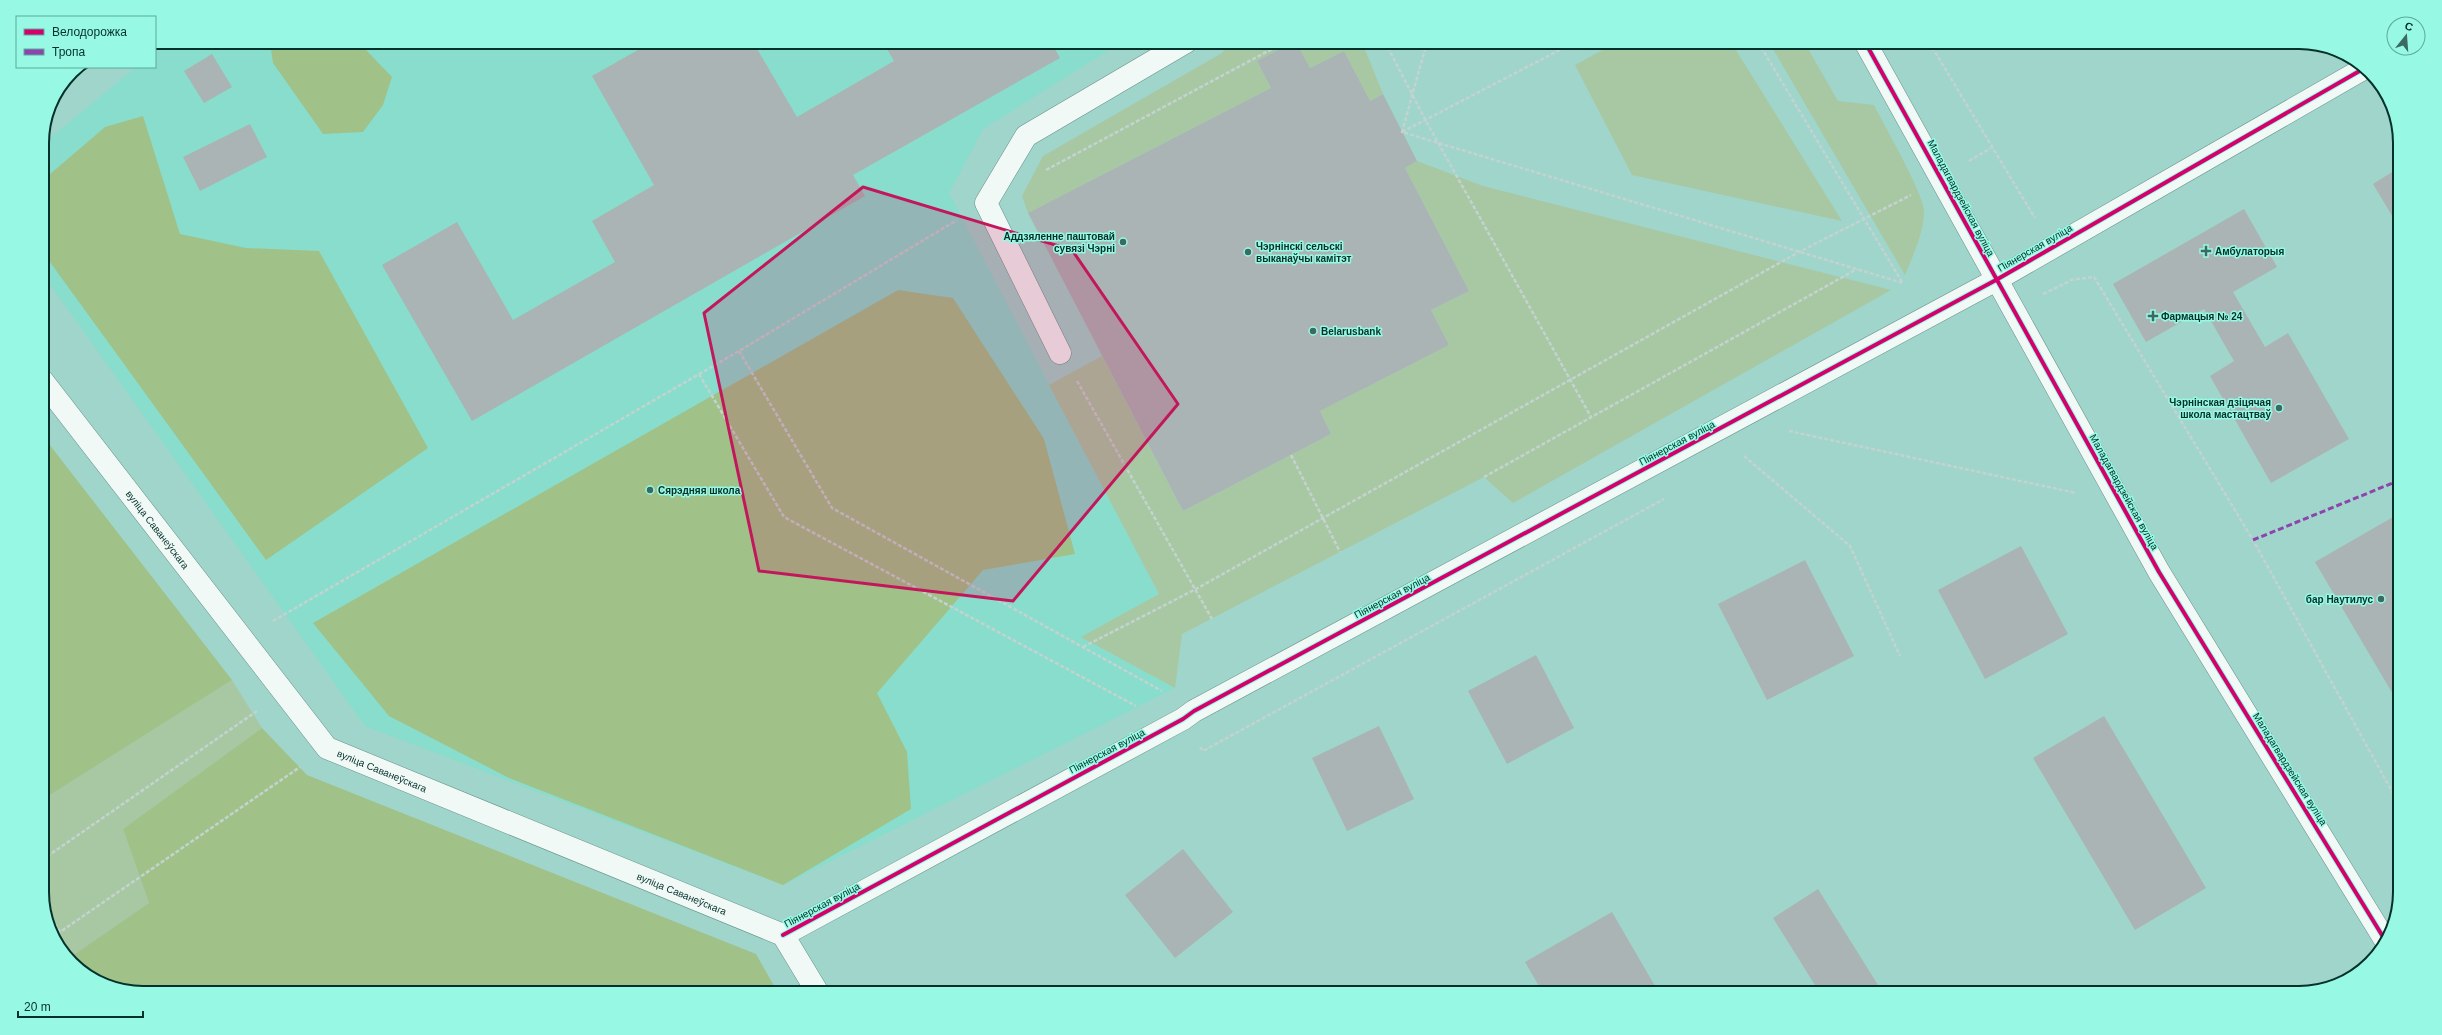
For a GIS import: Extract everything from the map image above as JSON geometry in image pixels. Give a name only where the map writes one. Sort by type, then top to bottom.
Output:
[{"type":"street","points":[[1060,353],[986,203],[1026,136],[1174,49]]},
{"type":"street","name":"Маладагвардзейская вуліца","points":[[1869,49],[1942,178],[1996,280],[2014,309],[2159,572],[2382,935]]},
{"type":"street","name":"Піянерская вуліца","points":[[783,935],[1183,719],[1194,711],[1996,280],[2360,71]]},
{"type":"street","name":"вуліца Саванеўскага","points":[[49,389],[327,748],[783,935]]},
{"type":"street","points":[[783,935],[814,986]]},
{"type":"path","points":[[1042,172],[1272,49]]},
{"type":"path","points":[[1389,49],[1438,143],[1591,417]]},
{"type":"path","points":[[1402,132],[1425,49]]},
{"type":"path","points":[[1402,132],[1426,121],[1562,49]]},
{"type":"path","points":[[1402,132],[1903,283],[1762,49]]},
{"type":"path","points":[[1933,49],[1991,148],[2053,246],[2070,281]]},
{"type":"path","points":[[1083,647],[1196,589],[1799,252],[1865,220],[1942,178],[1991,148]]},
{"type":"path","points":[[243,639],[739,351],[986,203]]},
{"type":"path","points":[[1484,477],[1857,269]]},
{"type":"path","points":[[2014,309],[2070,281],[2094,277],[2253,540],[2393,793]]},
{"type":"path","points":[[739,351],[832,508],[1171,697],[1203,752],[1668,497]]},
{"type":"path","points":[[1060,353],[1212,619]]},
{"type":"path","points":[[699,374],[784,517],[1142,709]]},
{"type":"path","points":[[1782,435],[1796,428]]},
{"type":"path","points":[[1789,431],[2078,494]]},
{"type":"path","points":[[1737,459],[1750,452]]},
{"type":"path","points":[[1290,455],[1324,518],[1340,552]]},
{"type":"path","points":[[1744,456],[1850,546],[1900,656]]},
{"type":"path","points":[[49,855],[284,693]]},
{"type":"path","points":[[55,925],[60,932],[327,748]]},
{"type":"highlighted area","points":[[863,187],[1072,250],[1178,404],[1013,601],[759,571],[704,313]]},
{"type":"shaded area","points":[[271,49],[366,49],[392,77],[383,105],[363,132],[323,134],[273,63]]},
{"type":"shaded area","name":"Сярэдняя школа","points":[[1111,49],[983,129],[949,193],[1159,594],[1081,637],[1175,688],[783,885],[365,726],[49,283],[49,139],[135,68],[156,68],[156,50]]},
{"type":"shaded area","points":[[1225,49],[1280,49],[1257,61],[1271,88],[1028,213],[1022,196],[1043,156],[1222,53]]},
{"type":"shaded area","points":[[1300,49],[1365,49],[1383,94],[1370,101],[1344,51],[1310,68]]},
{"type":"shaded area","points":[[1604,49],[1735,49],[1842,221],[1632,175],[1575,65]]},
{"type":"shaded area","points":[[1773,49],[1808,49],[1838,101],[1874,105],[1911,176],[1923,203],[1924,219],[1920,236],[1905,275]]},
{"type":"shaded area","points":[[143,116],[180,234],[246,248],[319,251],[428,448],[266,560],[49,261],[49,175],[105,127]]},
{"type":"shaded area","points":[[1417,161],[1483,186],[1891,290],[1513,503],[1484,477],[1182,634],[1175,688],[1081,637],[1159,594],[1049,385],[1102,356],[1183,511],[1331,434],[1320,411],[1449,345],[1431,310],[1469,291],[1405,168]]},
{"type":"shaded area","points":[[898,290],[953,298],[1044,439],[1075,554],[983,570],[877,693],[907,752],[911,809],[783,885],[509,778],[389,716],[313,623]]},
{"type":"shaded area","points":[[49,444],[232,680],[49,796]]},
{"type":"shaded area","points":[[232,680],[262,728],[123,829],[149,903],[73,955],[59,934],[54,922],[49,898],[49,796]]},
{"type":"shaded area","points":[[262,728],[307,775],[756,954],[774,986],[143,986],[118,983],[107,979],[86,967],[73,955],[149,903],[123,829]]},
{"type":"building","points":[[640,49],[757,49],[797,117],[894,61],[887,49],[1055,49],[1060,58],[853,175],[865,196],[472,421],[382,265],[457,222],[513,320],[615,262],[592,221],[654,185],[592,76]]},
{"type":"building","name":"Чэрнінскі сельскі выканаўчы камітэт","points":[[1280,49],[1300,49],[1310,68],[1344,51],[1370,101],[1383,94],[1417,161],[1405,168],[1469,291],[1431,310],[1449,345],[1320,411],[1331,434],[1183,511],[1028,213],[1271,88],[1257,61]]},
{"type":"building","points":[[212,54],[232,87],[204,103],[184,71]]},
{"type":"building","points":[[250,124],[267,157],[200,191],[183,157]]},
{"type":"building","points":[[2393,171],[2393,217],[2373,184]]},
{"type":"building","points":[[2244,209],[2277,267],[2233,292],[2265,347],[2288,333],[2349,439],[2271,483],[2210,376],[2234,361],[2204,309],[2146,342],[2113,284]]},
{"type":"building","points":[[2393,517],[2393,694],[2315,562]]},
{"type":"building","points":[[2021,546],[2068,634],[1985,679],[1938,590]]},
{"type":"building","points":[[1805,560],[1854,656],[1767,700],[1718,604]]},
{"type":"building","points":[[1536,655],[1574,728],[1507,764],[1468,691]]},
{"type":"building","points":[[2104,716],[2206,888],[2135,930],[2033,758]]},
{"type":"building","points":[[1379,726],[1414,799],[1347,831],[1312,758]]},
{"type":"building","points":[[1183,849],[1233,912],[1175,958],[1125,895]]},
{"type":"building","points":[[1818,889],[1879,986],[1816,986],[1773,918]]},
{"type":"building","points":[[1612,912],[1655,986],[1539,986],[1525,962]]},
{"type":"marked path","points":[[2253,540],[2393,483]]},
{"type":"cycle path","points":[[1869,49],[2159,572],[2382,935]]},
{"type":"cycle path","points":[[783,935],[1183,719],[1194,711],[1996,280],[2360,71]]},
{"type":"place","name":"Аддзяленне паштовай сувязі Чэрні","points":[[1123,242]]},
{"type":"place","name":"Амбулаторыя","points":[[2206,251]]},
{"type":"place","name":"Чэрнінскі сельскі выканаўчы камітэт","points":[[1248,252]]},
{"type":"place","name":"Фармацыя № 24","points":[[2153,316]]},
{"type":"place","name":"Belarusbank","points":[[1313,331]]},
{"type":"place","name":"Чэрнінская дзіцячая школа мастацтваў","points":[[2279,408]]},
{"type":"place","name":"Сярэдняя школа","points":[[650,490]]},
{"type":"place","name":"бар Наутилус","points":[[2381,599]]}]
